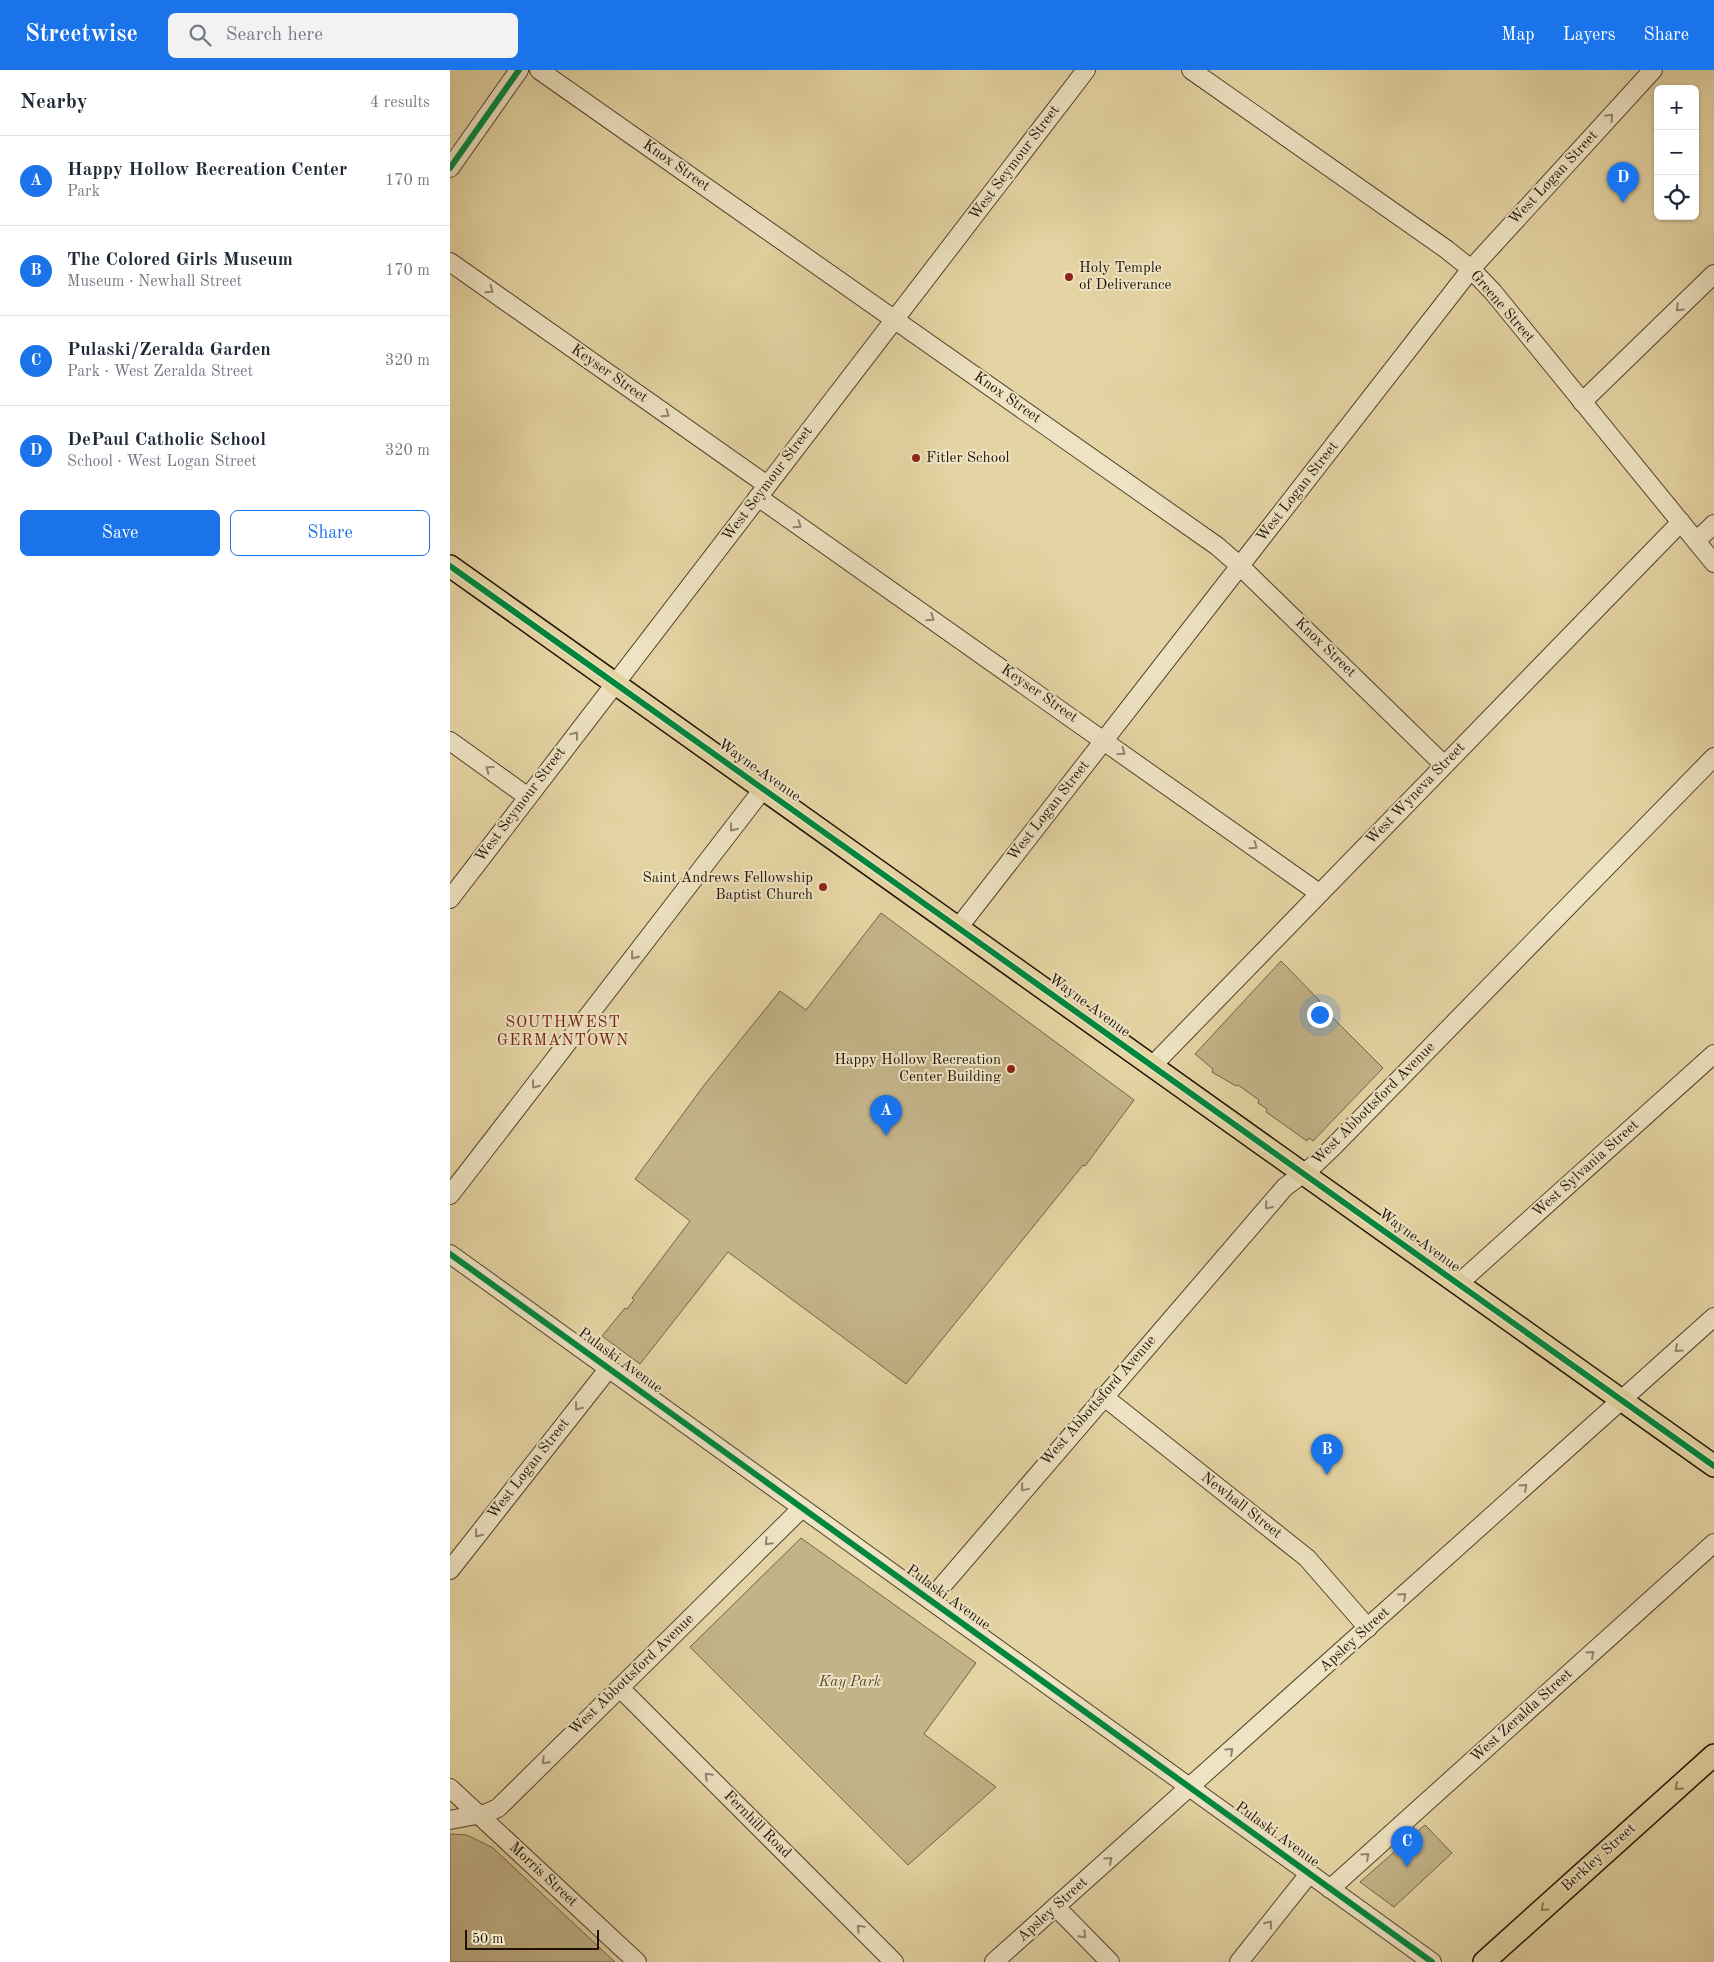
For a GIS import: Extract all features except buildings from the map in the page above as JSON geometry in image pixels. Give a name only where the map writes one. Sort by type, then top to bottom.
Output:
[{"type":"main road","name":"Wayne Avenue","points":[[450,566],[1714,1466]]},
{"type":"main road","name":"Berkley Street","points":[[1484,1962],[1714,1755]]},
{"type":"street","points":[[450,168],[519,70]]},
{"type":"street","name":"Knox Street","points":[[539,70],[1217,546],[1240,566],[1444,765]]},
{"type":"street","name":"West Seymour Street","points":[[450,899],[1086,70]]},
{"type":"street","name":"Greene Street","points":[[1191,70],[1471,269],[1493,292],[1714,563]]},
{"type":"street","name":"West Logan Street","points":[[958,928],[1471,269],[1653,70]]},
{"type":"street","name":"Keyser Street","points":[[450,262],[1104,740],[1319,893]]},
{"type":"street","points":[[1582,402],[1714,274]]},
{"type":"street","name":"West Wyneva Street","points":[[1152,1066],[1680,522]]},
{"type":"street","points":[[1696,541],[1714,524]]},
{"type":"street","points":[[450,741],[528,797]]},
{"type":"street","name":"West Abbottsford Avenue","points":[[930,1600],[1284,1187],[1340,1140],[1714,757]]},
{"type":"street","points":[[450,1195],[763,789]]},
{"type":"street","name":"West Sylvania Street","points":[[1458,1284],[1714,1054]]},
{"type":"street","name":"Pulaski Avenue","points":[[450,1254],[1432,1962]]},
{"type":"street","name":"Apsley Street","points":[[994,1962],[1714,1317]]},
{"type":"street","name":"West Logan Street","points":[[450,1570],[608,1368]]},
{"type":"street","name":"Newhall Street","points":[[1103,1396],[1307,1558],[1368,1628]]},
{"type":"street","name":"West Abbottsford Avenue","points":[[450,1820],[479,1815],[498,1808],[802,1508]]},
{"type":"street","name":"West Zeralda Street","points":[[1330,1888],[1714,1543]]},
{"type":"street","name":"Fernhill Road","points":[[620,1688],[894,1962]]},
{"type":"street","name":"Morris Street","points":[[450,1788],[637,1962]]},
{"type":"street","points":[[1239,1962],[1309,1874]]},
{"type":"street","points":[[1056,1908],[1110,1962]]},
{"type":"green space","points":[[881,913],[1134,1100],[1085,1166],[1083,1165],[906,1384],[728,1252],[640,1364],[602,1336],[634,1300],[632,1298],[690,1221],[635,1179],[705,1084],[780,991],[806,1010]]},
{"type":"green space","points":[[1281,961],[1319,1000],[1320,1005],[1383,1068],[1313,1141],[1309,1138],[1307,1141],[1266,1112],[1267,1109],[1258,1103],[1259,1100],[1238,1085],[1236,1086],[1212,1072],[1213,1069],[1195,1054]]},
{"type":"green space","name":"Kay Park","points":[[801,1538],[976,1663],[924,1734],[996,1787],[908,1865],[690,1647]]},
{"type":"green space","points":[[1425,1825],[1452,1853],[1394,1907],[1360,1882]]},
{"type":"green space","points":[[450,1834],[467,1835],[493,1848],[615,1962],[450,1962]]},
{"type":"cycle path","points":[[450,168],[519,70]]},
{"type":"cycle path","points":[[450,566],[1714,1466]]},
{"type":"cycle path","points":[[450,1254],[1432,1962]]},
{"type":"place","name":"DePaul Catholic School","points":[[1623,203]]},
{"type":"place","name":"Holy Temple of Deliverance","points":[[1069,277]]},
{"type":"place","name":"Fitler School","points":[[916,458]]},
{"type":"place","name":"Saint Andrews Fellowship Baptist Church","points":[[823,887]]},
{"type":"place","name":"Happy Hollow Recreation Center Building","points":[[1011,1069]]},
{"type":"place","name":"Happy Hollow Recreation Center","points":[[886,1136]]},
{"type":"place","name":"The Colored Girls Museum","points":[[1327,1475]]},
{"type":"place","name":"Pulaski/Zeralda Garden","points":[[1407,1867]]},
{"type":"district","name":"SOUTHWEST GERMANTOWN","points":[[563,1032]]}]
